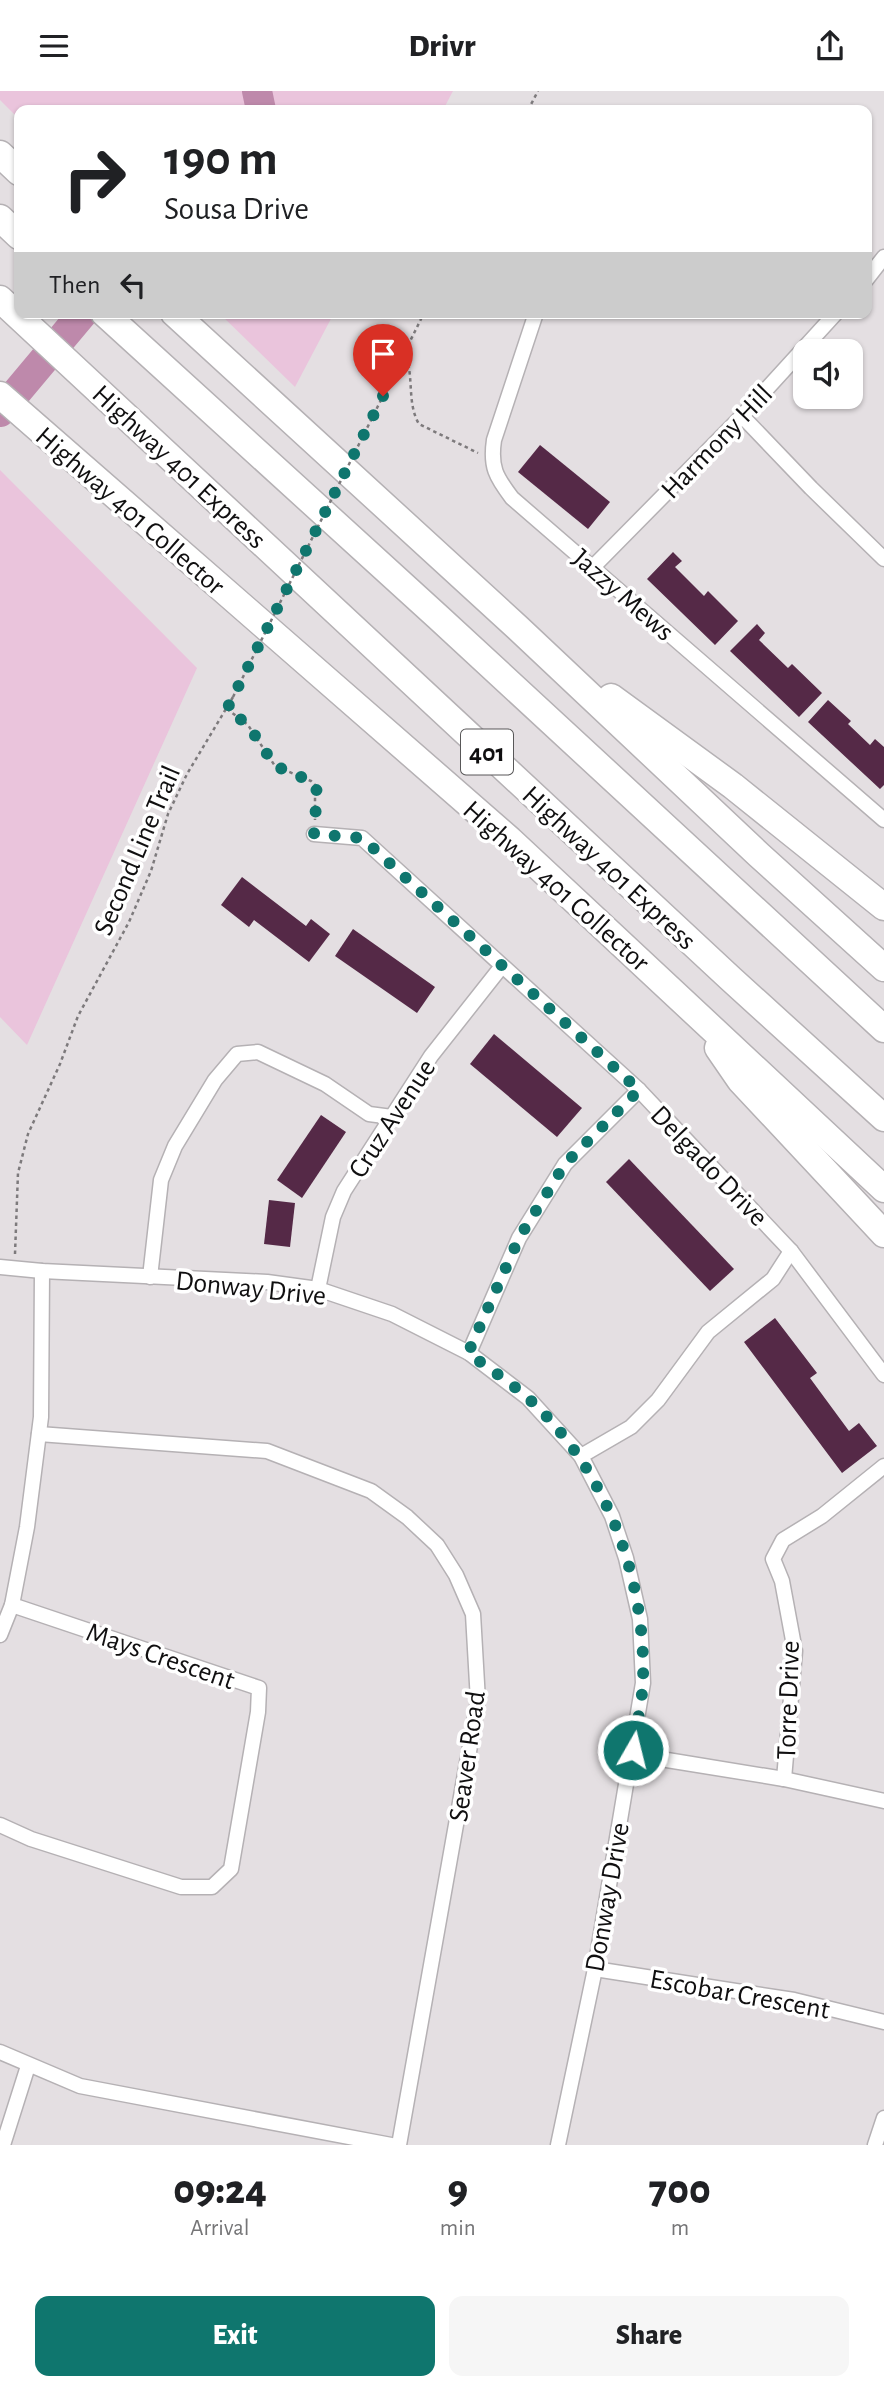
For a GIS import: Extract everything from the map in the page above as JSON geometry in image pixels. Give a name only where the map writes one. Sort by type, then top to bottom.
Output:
[{"type":"highway","points":[[0,154],[14,167]]},
{"type":"highway","points":[[0,218],[14,231]]},
{"type":"highway","name":"Highway 401 Express","points":[[0,299],[14,312]]},
{"type":"highway","name":"Highway 401 Express","points":[[21,319],[730,979],[884,1118]]},
{"type":"highway","name":"401","points":[[111,319],[884,1029]]},
{"type":"highway","points":[[181,319],[518,628],[758,855],[884,968]]},
{"type":"highway","name":"Highway 401 Collector","points":[[0,395],[510,840],[884,1189]]},
{"type":"highway","points":[[518,628],[733,786],[884,907]]},
{"type":"highway","points":[[690,1007],[740,1080],[884,1234]]},
{"type":"street","points":[[492,456],[494,440],[535,319]]},
{"type":"street","name":"Harmony Hill","points":[[593,567],[742,416],[831,319]]},
{"type":"street","points":[[742,416],[884,559]]},
{"type":"street","name":"Jazzy Mews","points":[[492,456],[494,470],[512,498],[884,820]]},
{"type":"street","name":"Delgado Drive","points":[[314,834],[362,838],[639,1090],[791,1251],[884,1375]]},
{"type":"street","name":"Cruz Avenue","points":[[318,1289],[333,1217],[344,1191],[431,1056],[502,966]]},
{"type":"street","points":[[150,1277],[162,1180],[175,1146],[215,1080],[237,1054],[258,1052],[325,1084],[369,1114],[392,1117]]},
{"type":"street","points":[[468,1353],[519,1238],[565,1164],[639,1090]]},
{"type":"street","points":[[581,1456],[631,1427],[658,1400],[708,1332],[773,1279],[791,1251]]},
{"type":"street","name":"Donway Drive","points":[[7,1267],[267,1282],[318,1289],[391,1314],[468,1353],[528,1398],[581,1456],[612,1517],[626,1557],[640,1619],[643,1683],[595,1969],[558,2145]]},
{"type":"street","points":[[0,1635],[12,1605],[27,1527],[41,1417],[42,1271]]},
{"type":"street","name":"Seaver Road","points":[[39,1434],[267,1451],[372,1492],[407,1517],[437,1545],[456,1574],[473,1614],[478,1701],[399,2145]]},
{"type":"street","name":"Torre Drive","points":[[783,1779],[795,1651],[782,1581],[774,1559],[783,1540],[822,1516],[884,1466]]},
{"type":"street","name":"Mays Crescent","points":[[0,1825],[31,1839],[181,1887],[212,1887],[231,1869],[258,1712],[259,1688],[12,1605]]},
{"type":"street","points":[[633,1750],[667,1760],[783,1779],[884,1801]]},
{"type":"street","name":"Escobar Crescent","points":[[595,1969],[794,2000],[884,2022]]},
{"type":"street","points":[[0,2052],[80,2086],[391,2145]]},
{"type":"street","points":[[4,2145],[28,2066]]},
{"type":"street","points":[[875,2145],[884,2118]]},
{"type":"path","name":"Second Line Trail","points":[[7,1267],[18,1173],[28,1134],[57,1071],[78,1016],[129,922],[150,871],[168,814],[187,774],[227,709],[421,319]]},
{"type":"path","points":[[404,351],[411,371],[412,408],[419,424],[477,453],[492,456]]},
{"type":"path","points":[[227,709],[248,725],[275,766],[315,785],[317,792],[314,834]]},
{"type":"shaded area","points":[[0,91],[453,91],[446,105],[14,105],[14,114],[0,100]]},
{"type":"shaded area","points":[[225,319],[331,319],[295,387]]},
{"type":"shaded area","points":[[0,470],[197,668],[27,1045],[0,1017]]},
{"type":"building","points":[[540,445],[610,502],[588,529],[518,472]]},
{"type":"building","points":[[673,552],[682,561],[675,567],[704,596],[708,591],[738,621],[715,645],[647,579]]},
{"type":"building","points":[[757,624],[765,633],[759,640],[788,668],[792,664],[822,693],[799,717],[730,651]]},
{"type":"building","points":[[828,700],[851,721],[848,724],[870,745],[875,739],[884,747],[884,785],[880,789],[808,722]]},
{"type":"building","points":[[242,877],[306,926],[311,919],[330,934],[309,962],[254,920],[249,927],[221,905]]},
{"type":"building","points":[[353,929],[435,987],[417,1013],[335,956]]},
{"type":"building","points":[[494,1034],[582,1108],[557,1137],[470,1064]]},
{"type":"building","points":[[321,1115],[346,1132],[302,1198],[277,1180]]},
{"type":"building","points":[[629,1159],[734,1269],[710,1291],[606,1182]]},
{"type":"building","points":[[269,1200],[295,1203],[290,1247],[264,1244]]},
{"type":"building","points":[[775,1318],[817,1373],[810,1378],[849,1431],[859,1423],[877,1446],[842,1473],[744,1342]]},
{"type":"waterway","points":[[257,91],[260,105]]},
{"type":"waterway","points":[[0,412],[78,319]]},
{"type":"route","points":[[383,396],[227,709],[248,725],[275,766],[315,785],[317,792],[314,834],[362,838],[639,1090],[565,1164],[519,1238],[468,1353],[528,1398],[581,1456],[612,1517],[626,1557],[640,1619],[643,1683],[633,1750]]}]
